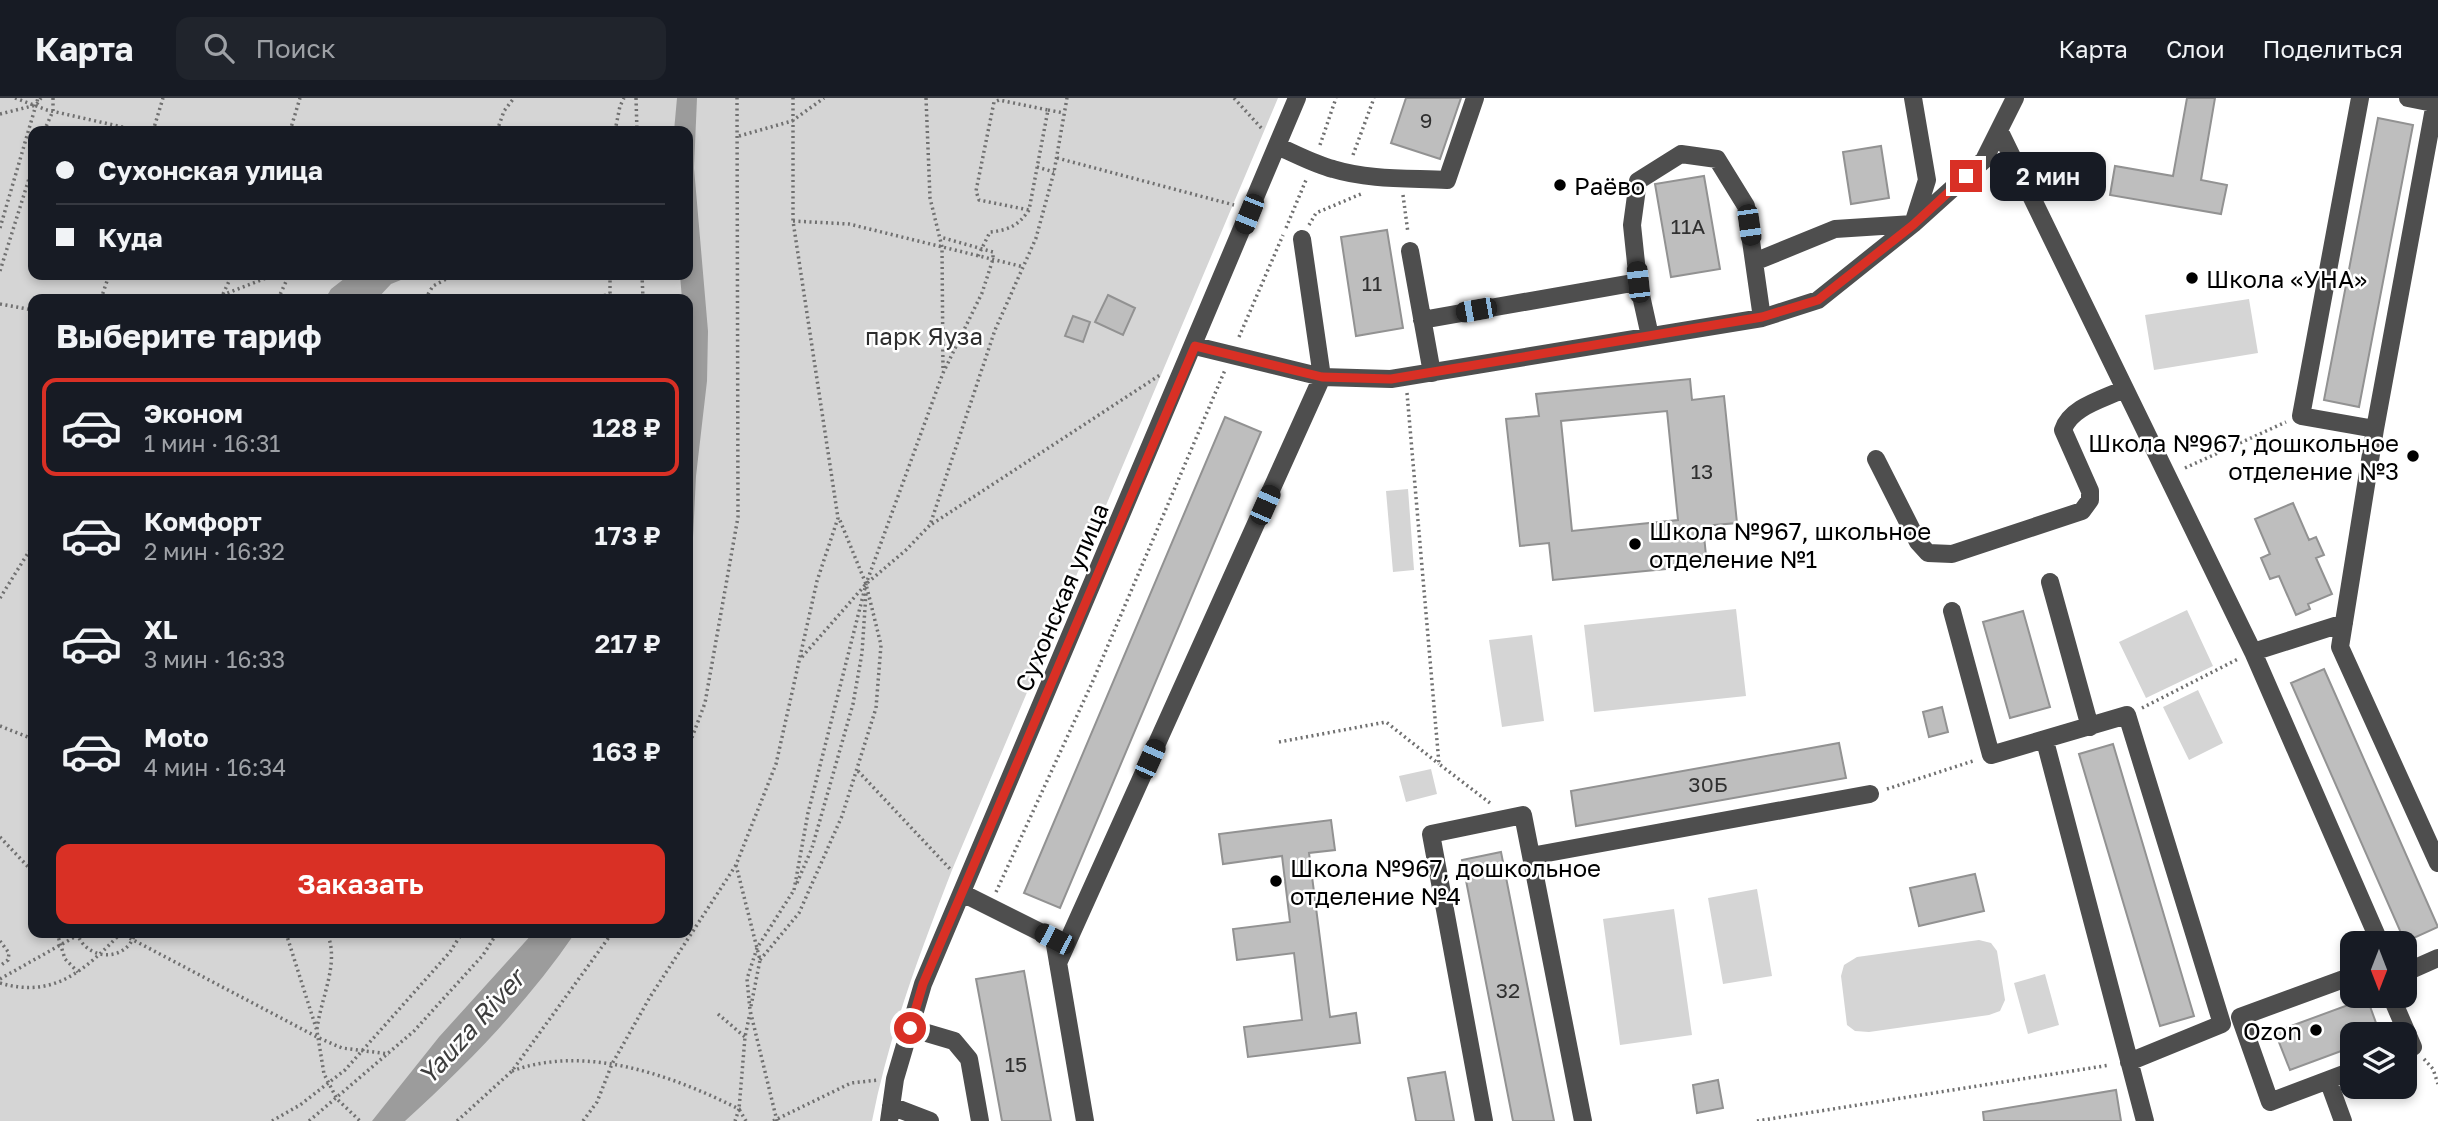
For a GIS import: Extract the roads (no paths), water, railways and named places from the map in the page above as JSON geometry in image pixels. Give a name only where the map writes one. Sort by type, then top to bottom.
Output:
[{"type":"street","name":"Сухонская улица","points":[[890,1114],[895,1079],[923,984],[961,886],[1195,346],[1297,98]]},
{"type":"street","points":[[1277,146],[1347,172],[1447,180],[1475,98]]},
{"type":"street","points":[[1913,98],[1927,180],[1913,225]]},
{"type":"street","points":[[1195,346],[1322,377],[1391,379],[1762,317],[1818,300],[1913,225],[1983,160],[2015,98]]},
{"type":"street","points":[[2360,98],[2301,416],[2375,429]]},
{"type":"street","points":[[2408,98],[2436,103],[2375,429],[2340,647],[2438,863]]},
{"type":"street","points":[[1999,130],[2253,652],[2375,931]]},
{"type":"street","points":[[1650,336],[1638,282],[1632,225],[1638,181],[1681,153],[1717,159],[1746,206],[1762,317]]},
{"type":"street","points":[[1754,262],[1835,229],[1913,225]]},
{"type":"street","points":[[1058,963],[1322,377],[1302,239]]},
{"type":"street","points":[[1410,251],[1432,373]]},
{"type":"street","points":[[1423,320],[1638,282]]},
{"type":"street","points":[[1876,459],[1918,542],[1928,553],[1952,554],[2082,511],[2090,500],[2090,491],[2063,430],[2065,421],[2072,414],[2124,389]]},
{"type":"street","points":[[2050,582],[2090,727]]},
{"type":"street","points":[[1952,611],[1991,755],[2127,715],[2222,1024],[2129,1062]]},
{"type":"street","points":[[2253,652],[2344,623]]},
{"type":"street","points":[[2045,741],[2145,1121]]},
{"type":"street","points":[[1531,856],[1870,794]]},
{"type":"street","points":[[1484,1121],[1431,834],[1523,815],[1583,1121]]},
{"type":"street","points":[[961,886],[989,907],[1054,939],[1084,1121]]},
{"type":"street","points":[[2417,967],[2438,958]]},
{"type":"street","points":[[2340,980],[2240,1017],[2270,1102],[2340,1075]]},
{"type":"street","points":[[910,1028],[954,1041],[969,1059],[980,1121]]},
{"type":"street","points":[[2328,1080],[2343,1121]]},
{"type":"street","points":[[890,1114],[930,1121]]},
{"type":"water","points":[[677,98],[697,98],[694,168],[708,331],[707,381],[696,476],[693,538],[693,294],[682,294],[680,280],[693,280],[693,126],[674,126]]},
{"type":"water","points":[[343,280],[401,280],[391,284],[382,294],[328,294]]},
{"type":"water","name":"Yauza River","points":[[528,938],[572,938],[517,1008],[429,1099],[405,1121],[372,1121],[439,1037]]},
{"type":"place","name":"Раёво","points":[[1560,185]]},
{"type":"place","name":"Школа «УНА»","points":[[2192,278]]},
{"type":"place","name":"Школа №967, дошкольное отделение №3","points":[[2413,456]]},
{"type":"place","name":"Школа №967, школьное отделение №1","points":[[1635,544]]},
{"type":"place","name":"Школа №967, дошкольное отделение №4","points":[[1276,881]]},
{"type":"place","name":"Ozon","points":[[2316,1030]]},
{"type":"park label","name":"парк Яуза","points":[[924,335]]}]
